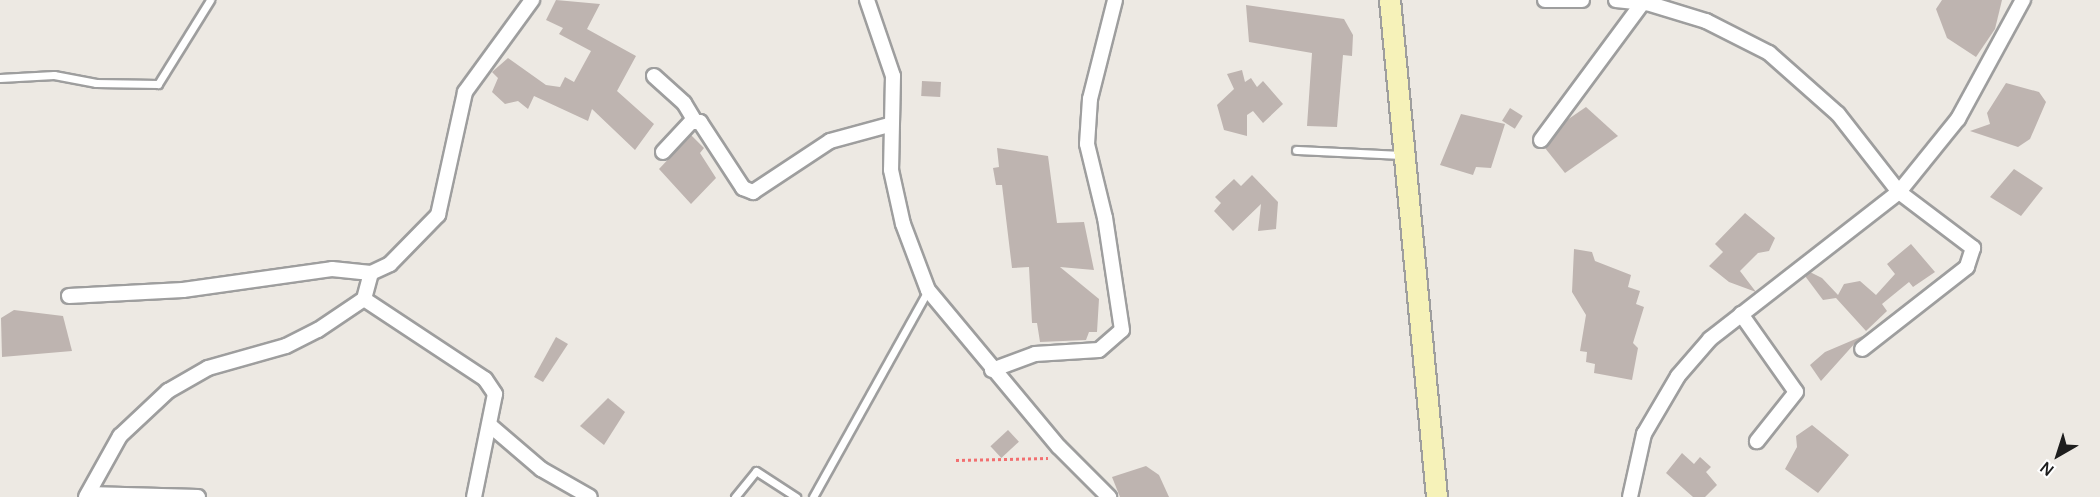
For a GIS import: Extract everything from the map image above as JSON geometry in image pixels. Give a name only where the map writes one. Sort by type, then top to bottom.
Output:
[{"type":"street","points":[[69,296],[183,290],[332,270],[370,273],[390,264],[438,215],[465,92],[532,0]]},
{"type":"street","points":[[867,0],[893,76],[889,125],[903,224],[928,290],[992,370],[1109,497]]},
{"type":"street","points":[[992,370],[1035,354],[1099,350],[1122,330],[1105,218],[1087,144],[1090,99],[1115,0]]},
{"type":"street","points":[[1390,0],[1437,497]]},
{"type":"street","points":[[1545,0],[1582,0]]},
{"type":"street","points":[[1616,0],[1643,2],[1739,34],[1769,53],[1838,114],[1899,192],[1965,239],[1974,257],[1863,349]]},
{"type":"street","points":[[1630,497],[1644,434],[1678,376],[1741,314],[1899,192],[1958,119],[2023,0]]},
{"type":"street","points":[[1541,140],[1643,2]]},
{"type":"street","points":[[654,76],[684,103],[748,192],[830,141],[889,125]]},
{"type":"street","points":[[663,152],[695,121]]},
{"type":"street","points":[[87,495],[130,424],[168,391],[208,368],[286,346],[364,299],[370,273]]},
{"type":"street","points":[[364,299],[484,379],[495,394],[492,428],[474,497]]},
{"type":"street","points":[[1741,314],[1794,383],[1796,392],[1757,441]]},
{"type":"street","points":[[492,428],[541,469],[590,497]]},
{"type":"street","points":[[87,495],[198,497]]},
{"type":"lane","points":[[0,78],[54,75],[118,85],[158,84],[210,0]]},
{"type":"lane","points":[[1296,150],[1403,155]]},
{"type":"lane","points":[[813,497],[928,290]]},
{"type":"lane","points":[[735,497],[756,471],[796,497]]},
{"type":"path","points":[[956,460],[1071,458]]},
{"type":"building","points":[[556,0],[600,4],[587,29],[636,56],[617,91],[654,124],[635,150],[592,109],[588,121],[534,96],[528,109],[518,101],[505,104],[492,92],[498,78],[492,72],[508,58],[546,85],[560,87],[565,77],[574,82],[591,51],[559,34],[563,28],[546,20]]},
{"type":"building","points":[[1942,0],[2002,0],[1995,29],[1976,57],[1947,38],[1936,9]]},
{"type":"building","points":[[1246,5],[1344,19],[1353,35],[1352,56],[1343,55],[1337,127],[1307,126],[1312,53],[1249,42]]},
{"type":"building","points":[[1242,70],[1245,82],[1251,78],[1257,87],[1263,81],[1283,104],[1263,123],[1253,111],[1247,115],[1247,136],[1224,130],[1217,105],[1234,89],[1227,74]]},
{"type":"building","points":[[922,81],[941,82],[940,97],[921,96]]},
{"type":"building","points":[[2006,83],[2039,92],[2046,102],[2030,139],[2018,147],[1970,131],[1990,124],[1987,113]]},
{"type":"building","points":[[1586,107],[1618,136],[1565,173],[1545,148],[1567,120]]},
{"type":"building","points":[[1510,108],[1523,116],[1515,129],[1502,121]]},
{"type":"building","points":[[1461,114],[1505,124],[1491,168],[1476,167],[1473,175],[1440,165]]},
{"type":"building","points":[[691,135],[704,148],[700,153],[716,178],[691,204],[659,169]]},
{"type":"building","points":[[997,148],[1048,156],[1057,223],[1084,222],[1094,270],[1060,267],[1099,299],[1097,332],[1089,332],[1086,340],[1040,342],[1037,323],[1032,323],[1029,267],[1012,268],[1002,185],[996,185],[993,168],[999,167]]},
{"type":"building","points":[[2014,169],[2043,188],[2021,216],[1990,197]]},
{"type":"building","points":[[1252,175],[1278,202],[1276,229],[1258,231],[1261,204],[1233,231],[1214,211],[1221,203],[1215,197],[1234,179],[1241,186]]},
{"type":"building","points":[[1745,213],[1775,238],[1769,251],[1758,253],[1740,271],[1756,292],[1729,282],[1709,266],[1723,252],[1715,244]]},
{"type":"building","points":[[1911,244],[1935,272],[1913,287],[1909,282],[1882,304],[1887,311],[1866,331],[1836,298],[1823,300],[1805,276],[1810,272],[1822,278],[1838,295],[1844,284],[1860,281],[1876,295],[1895,274],[1887,264]]},
{"type":"building","points":[[1574,249],[1592,252],[1595,261],[1631,275],[1628,287],[1640,291],[1636,304],[1644,307],[1633,343],[1638,348],[1632,380],[1594,373],[1595,364],[1586,362],[1587,352],[1580,351],[1586,315],[1572,292]]},
{"type":"building","points":[[14,310],[63,316],[72,351],[2,357],[1,318]]},
{"type":"building","points":[[1865,335],[1821,381],[1810,365],[1825,352]]},
{"type":"building","points":[[556,337],[568,344],[543,382],[534,377]]},
{"type":"building","points":[[608,398],[625,412],[604,445],[580,426]]},
{"type":"building","points":[[1812,425],[1849,455],[1818,493],[1785,469],[1797,447],[1796,436]]},
{"type":"building","points":[[1008,430],[1019,442],[1001,458],[990,446]]},
{"type":"building","points":[[1682,453],[1694,464],[1700,457],[1711,467],[1706,472],[1717,485],[1705,497],[1693,497],[1666,473]]},
{"type":"building","points":[[1146,466],[1159,475],[1169,497],[1120,497],[1112,477]]}]
